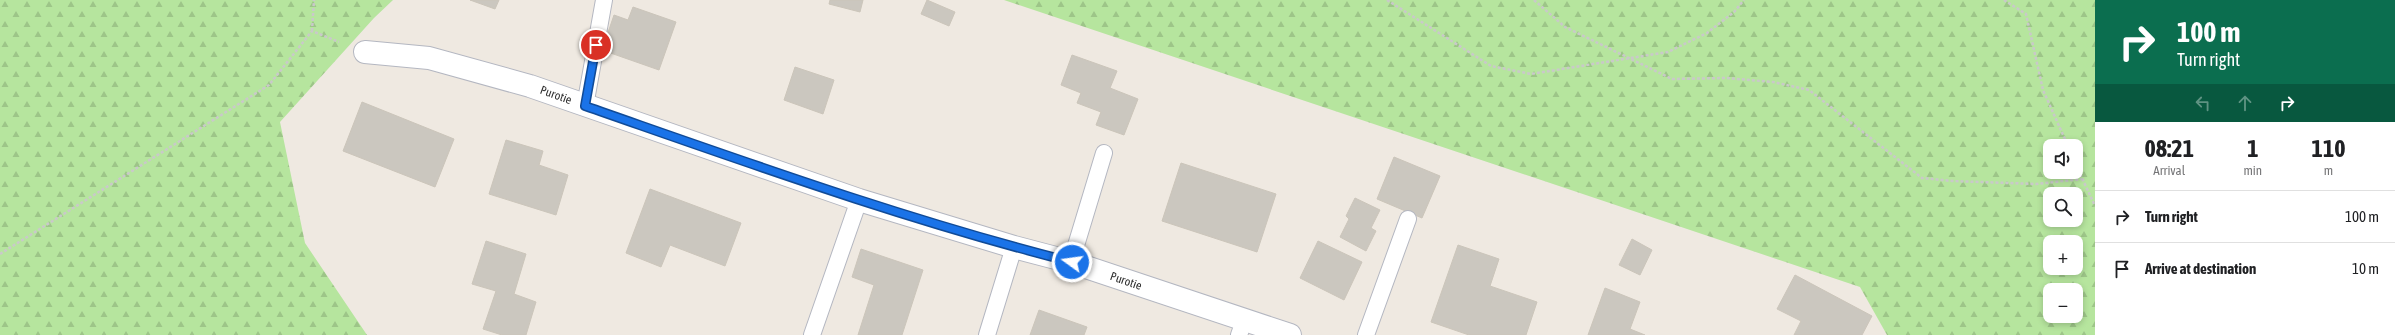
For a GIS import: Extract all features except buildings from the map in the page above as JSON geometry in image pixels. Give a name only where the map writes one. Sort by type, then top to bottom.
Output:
[{"type":"street","name":"Purotie","points":[[365,52],[429,58],[530,86],[859,200],[1014,247],[1072,262],[1241,328],[1290,335]]},
{"type":"lane","points":[[585,106],[604,0]]},
{"type":"lane","points":[[1072,262],[1104,153]]},
{"type":"lane","points":[[812,335],[859,200]]},
{"type":"lane","points":[[1366,335],[1408,219]]},
{"type":"lane","points":[[987,335],[1014,247]]},
{"type":"path","points":[[0,254],[269,85],[312,31],[314,0]]},
{"type":"path","points":[[1388,0],[1491,66],[1531,74],[1668,52],[1707,34],[1734,12],[1744,0]]},
{"type":"path","points":[[1534,0],[1565,27],[1628,59],[1672,79],[1733,79],[1773,82],[1809,90],[1922,178],[1952,181],[2036,184],[2082,179],[2095,206]]},
{"type":"path","points":[[2004,0],[2026,14],[2044,90],[2065,139]]},
{"type":"path","points":[[312,31],[365,52]]},
{"type":"green space","points":[[0,0],[393,0],[374,18],[280,122],[305,243],[367,335],[0,335]]},
{"type":"green space","points":[[1004,0],[2095,0],[2095,335],[1887,335],[1860,287]]},
{"type":"route","points":[[596,45],[585,106],[859,200],[1014,247],[1072,262]]}]
